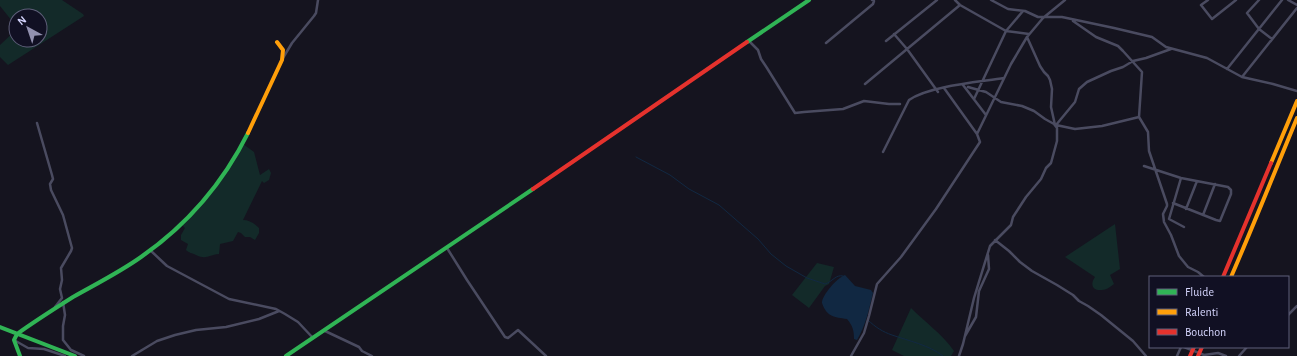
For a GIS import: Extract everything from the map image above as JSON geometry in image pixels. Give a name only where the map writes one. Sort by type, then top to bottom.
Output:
[{"type":"main road","points":[[286,356],[447,248],[809,0]]},
{"type":"main road","points":[[20,356],[14,340],[17,334],[52,310],[141,257],[194,212],[223,176],[244,144],[282,60],[283,50],[277,42]]},
{"type":"main road","points":[[1223,276],[1297,101]]},
{"type":"main road","points":[[1231,276],[1254,225],[1263,199],[1297,118]]},
{"type":"main road","points":[[0,327],[75,356]]},
{"type":"main road","points":[[1190,356],[1193,349]]},
{"type":"street","points":[[282,60],[292,43],[316,13],[318,0]]},
{"type":"street","points":[[826,43],[873,4],[874,1],[872,0]]},
{"type":"street","points":[[886,41],[937,0]]},
{"type":"street","points":[[955,0],[960,5],[1006,31],[1029,34]]},
{"type":"street","points":[[991,0],[1008,8],[1023,11],[1038,17],[1062,18],[1130,31],[1152,37],[1161,45],[1172,49],[1201,55],[1213,60],[1242,77],[1297,91]]},
{"type":"street","points":[[977,134],[1011,64],[1027,37],[1043,18],[1065,0]]},
{"type":"street","points":[[1208,0],[1201,5],[1212,19],[1236,0]]},
{"type":"street","points":[[1259,0],[1247,13],[1259,29],[1272,39]]},
{"type":"street","points":[[1227,69],[1282,0]]},
{"type":"street","points":[[1242,77],[1297,7],[1288,0]]},
{"type":"street","points":[[865,84],[960,5]]},
{"type":"street","points":[[974,98],[1006,31],[1023,11]]},
{"type":"street","points":[[1070,20],[1091,34],[1118,46],[1142,72],[1139,117],[1148,132],[1149,151],[1167,204],[1163,214],[1164,222],[1179,256],[1188,267],[1203,276]]},
{"type":"street","points":[[894,34],[907,49],[937,91]]},
{"type":"street","points":[[959,356],[974,298],[990,246],[1010,225],[1013,217],[1026,197],[1041,179],[1043,173],[1051,163],[1057,141],[1056,125],[1051,106],[1052,88],[1050,80],[1040,66],[1027,37]]},
{"type":"street","points":[[749,41],[758,50],[761,59],[795,114],[843,109],[864,101],[900,104]]},
{"type":"street","points":[[1056,125],[1072,106],[1079,89],[1085,84],[1111,71],[1123,67],[1132,61],[1144,59],[1172,49]]},
{"type":"street","points":[[884,152],[909,100],[916,96],[944,88],[1005,78]]},
{"type":"street","points":[[963,85],[986,115]]},
{"type":"street","points":[[968,87],[988,93],[1008,104],[1027,108],[1056,125],[1075,129],[1102,126],[1139,117]]},
{"type":"street","points":[[851,356],[864,333],[877,284],[901,257],[940,203],[980,142],[977,134],[944,88]]},
{"type":"street","points":[[37,123],[53,179],[50,184],[51,190],[63,215],[72,248],[61,268],[62,280],[60,289],[65,315],[63,340],[70,350],[84,356]]},
{"type":"street","points":[[1144,166],[1180,178],[1228,187],[1231,190],[1231,194],[1221,219],[1218,221],[1173,204]]},
{"type":"street","points":[[1180,178],[1169,220],[1184,227]]},
{"type":"street","points":[[1186,209],[1197,181]]},
{"type":"street","points":[[1203,215],[1215,184]]},
{"type":"street","points":[[995,240],[1032,271],[1073,295],[1079,301],[1101,315],[1133,341],[1146,356]]},
{"type":"street","points":[[447,248],[505,337],[508,338],[518,330],[546,356]]},
{"type":"street","points":[[150,250],[167,266],[229,299],[279,311],[298,322],[313,339]]},
{"type":"street","points":[[965,337],[976,317],[980,291],[989,269],[988,253]]},
{"type":"street","points":[[52,310],[62,298]]},
{"type":"street","points":[[1289,314],[1297,306]]},
{"type":"street","points":[[132,356],[157,341],[175,335],[196,330],[226,327],[259,319],[279,311]]},
{"type":"street","points":[[325,331],[359,347],[362,351],[372,356]]},
{"type":"street","points":[[14,340],[28,348],[44,349],[65,356]]},
{"type":"street","points":[[1239,356],[1246,348]]},
{"type":"street","points":[[1193,349],[1201,355],[1218,353],[1226,356]]},
{"type":"green space","points":[[0,0],[62,0],[84,16],[48,39],[48,8],[8,8],[8,16],[0,6]]},
{"type":"green space","points":[[8,38],[8,48],[34,48],[8,65],[0,57],[0,45]]},
{"type":"green space","points":[[243,144],[254,152],[260,175],[269,169],[271,173],[269,180],[264,183],[262,181],[243,220],[249,221],[259,228],[259,233],[255,240],[250,237],[245,237],[238,232],[233,241],[220,244],[219,254],[208,257],[202,257],[189,252],[186,250],[188,244],[181,240],[181,235],[185,228],[181,224],[215,187]]},
{"type":"green space","points":[[1115,224],[1120,269],[1110,275],[1114,284],[1105,289],[1099,290],[1094,288],[1092,284],[1095,277],[1065,257]]},
{"type":"green space","points":[[817,263],[834,267],[829,284],[825,286],[809,308],[792,295]]},
{"type":"green space","points":[[911,308],[939,334],[954,351],[951,356],[904,356],[892,350]]},
{"type":"water","points":[[845,275],[855,286],[871,290],[873,293],[865,323],[857,340],[854,339],[853,329],[847,319],[832,316],[826,311],[822,303],[824,296],[830,287]]},
{"type":"waterway","points":[[636,157],[670,175],[689,189],[719,205],[758,239],[771,254],[786,266],[807,278],[825,284],[838,276],[843,276]]},
{"type":"waterway","points":[[868,320],[885,332],[925,346],[943,356]]},
{"type":"traffic: fast","points":[[747,42],[809,0]]},
{"type":"traffic: fast","points":[[20,356],[14,340],[17,334],[73,297],[108,278],[133,262],[158,245],[174,231],[215,186],[227,169],[248,133]]},
{"type":"traffic: fast","points":[[286,356],[533,189]]},
{"type":"traffic: fast","points":[[0,327],[75,356]]},
{"type":"traffic: slow","points":[[248,133],[282,60],[283,50],[277,42]]},
{"type":"traffic: slow","points":[[1271,163],[1297,101]]},
{"type":"traffic: slow","points":[[1231,276],[1297,118]]},
{"type":"traffic: jam","points":[[533,189],[747,42]]},
{"type":"traffic: jam","points":[[1223,276],[1271,163]]},
{"type":"traffic: jam","points":[[1190,356],[1194,348]]},
{"type":"traffic: jam","points":[[1198,356],[1202,348]]}]
